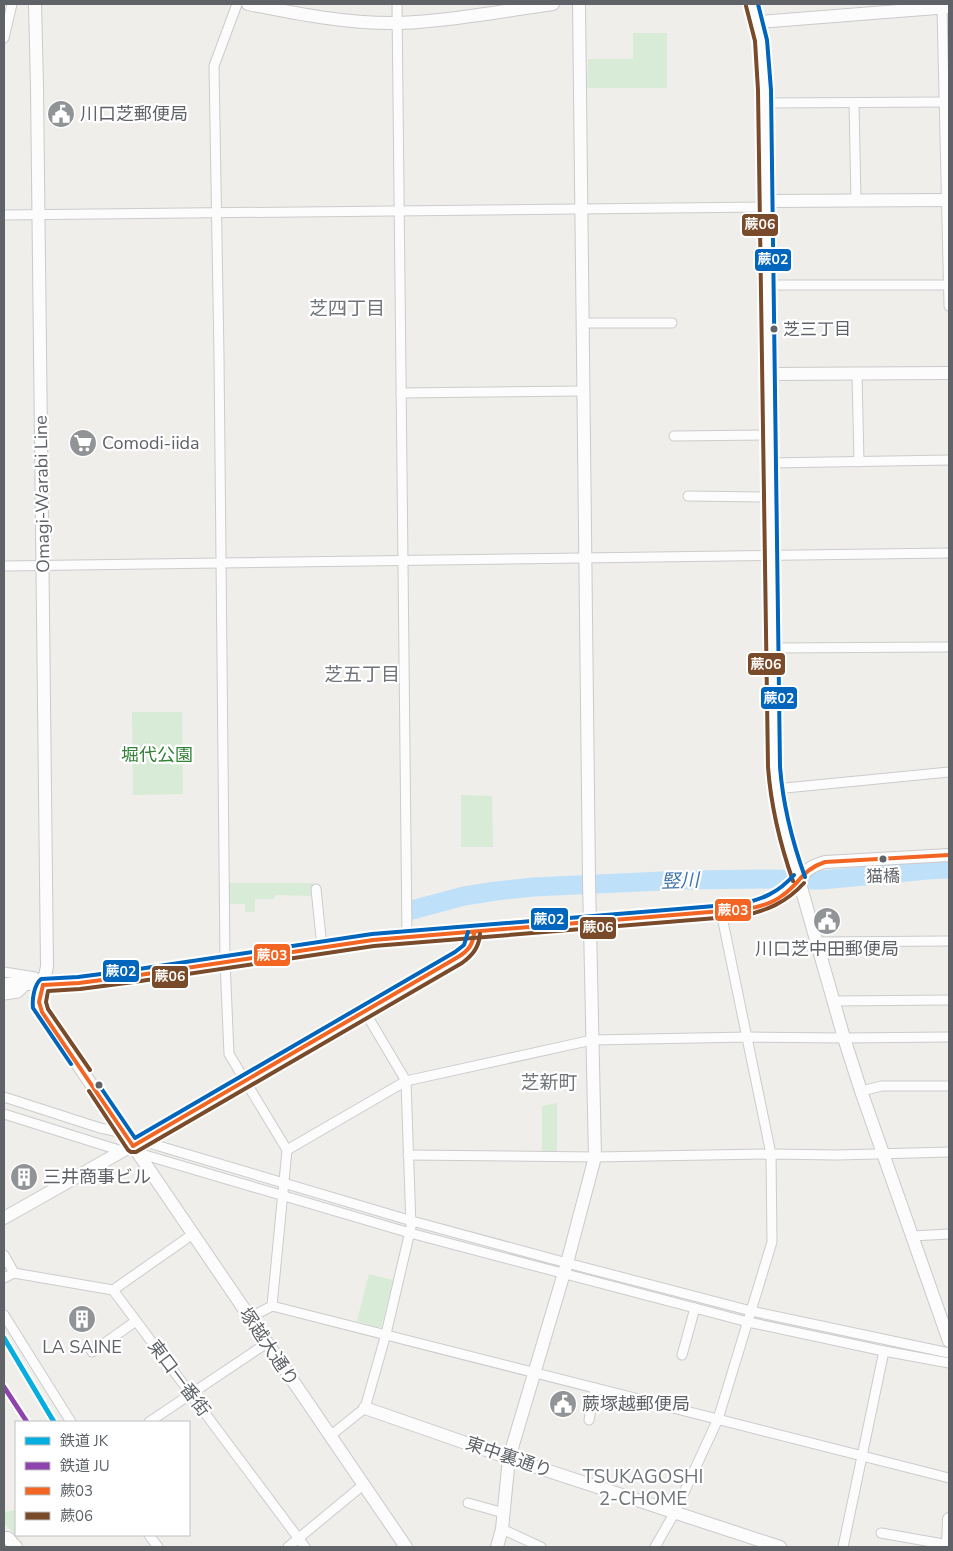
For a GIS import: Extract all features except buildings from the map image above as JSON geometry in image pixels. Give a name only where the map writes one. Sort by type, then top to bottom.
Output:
[{"type":"street","points":[[4,38],[12,4]]},
{"type":"street","name":"Omagi-Warabi Line","points":[[35,4],[47,966],[39,1006],[124,1133]]},
{"type":"street","points":[[237,4],[214,66],[225,961],[229,1054],[287,1150],[272,1306]]},
{"type":"street","points":[[248,4],[325,17],[366,22],[398,23],[422,22],[553,4]]},
{"type":"street","points":[[397,4],[406,937]]},
{"type":"street","points":[[497,1547],[502,1529],[509,1458],[565,1268],[595,1157],[589,884],[579,4]]},
{"type":"street","points":[[752,4],[762,43],[765,103],[775,789],[779,813],[844,1038],[912,1236],[945,1318],[949,1341]]},
{"type":"street","points":[[758,22],[944,6],[949,306]]},
{"type":"street","points":[[765,103],[947,102]]},
{"type":"street","points":[[854,103],[856,200]]},
{"type":"street","points":[[4,215],[581,209],[856,200],[948,200]]},
{"type":"street","points":[[768,286],[949,284]]},
{"type":"street","points":[[582,322],[672,323]]},
{"type":"street","points":[[769,374],[949,373]]},
{"type":"street","points":[[857,374],[859,462]]},
{"type":"street","points":[[401,393],[583,391]]},
{"type":"street","points":[[674,436],[770,435]]},
{"type":"street","points":[[770,463],[949,460]]},
{"type":"street","points":[[688,496],[770,497]]},
{"type":"street","points":[[4,566],[949,553]]},
{"type":"street","points":[[772,648],[949,647]]},
{"type":"street","points":[[775,789],[949,772]]},
{"type":"street","points":[[8,984],[79,983],[322,947],[406,937],[754,908],[767,904],[786,893],[810,867],[825,862],[949,855]]},
{"type":"street","points":[[316,889],[322,947]]},
{"type":"street","points":[[655,1547],[675,1512],[718,1419],[772,1242],[771,1154],[721,912]]},
{"type":"street","points":[[4,1218],[134,1148],[467,952],[473,942],[474,932]]},
{"type":"street","points":[[815,942],[949,941]]},
{"type":"street","points":[[4,972],[35,977],[43,985]]},
{"type":"street","points":[[4,995],[18,994],[27,984]]},
{"type":"street","points":[[833,1001],[949,1000]]},
{"type":"street","points":[[330,1436],[365,1408],[386,1334],[412,1221],[406,1081],[365,1012]]},
{"type":"street","points":[[287,1150],[406,1081],[592,1040],[748,1037],[949,1037]]},
{"type":"street","points":[[861,1091],[882,1086],[949,1086]]},
{"type":"street","points":[[4,1097],[100,1128],[124,1133]]},
{"type":"street","points":[[4,1114],[284,1184],[412,1221],[695,1308],[748,1322],[949,1364]]},
{"type":"street","name":"塚越大通り","points":[[124,1133],[406,1547]]},
{"type":"street","points":[[134,1148],[410,1233],[751,1311],[949,1353]]},
{"type":"street","points":[[408,1155],[595,1157],[949,1152]]},
{"type":"street","points":[[4,1278],[14,1272],[113,1290],[193,1234]]},
{"type":"street","points":[[912,1236],[949,1234]]},
{"type":"street","points":[[4,1254],[14,1272]]},
{"type":"street","name":"東口一番街","points":[[113,1290],[304,1547]]},
{"type":"street","points":[[250,1318],[272,1306],[949,1478]]},
{"type":"street","points":[[682,1354],[695,1308]]},
{"type":"street","points":[[4,1315],[70,1421]]},
{"type":"street","points":[[91,1350],[92,1352],[136,1321]]},
{"type":"street","points":[[150,1421],[267,1343]]},
{"type":"street","points":[[843,1547],[884,1351]]},
{"type":"street","points":[[589,1420],[595,1388]]},
{"type":"street","name":"東中裏通り","points":[[365,1408],[509,1458],[780,1547]]},
{"type":"street","points":[[288,1547],[363,1485]]},
{"type":"street","points":[[468,1503],[504,1513]]},
{"type":"street","points":[[881,1533],[948,1545],[949,1519]]},
{"type":"street","points":[[502,1529],[541,1547]]},
{"type":"street","points":[[150,1536],[158,1547]]},
{"type":"street","points":[[4,1538],[8,1538],[16,1547]]},
{"type":"green space","points":[[633,33],[667,33],[667,88],[587,88],[588,59],[633,59]]},
{"type":"green space","name":"堀代公園","points":[[132,712],[182,712],[183,794],[133,795]]},
{"type":"green space","points":[[461,795],[492,796],[493,847],[461,847]]},
{"type":"green space","points":[[228,883],[313,883],[314,896],[275,895],[274,899],[255,899],[255,912],[245,912],[245,904],[229,904]]},
{"type":"green space","points":[[557,1103],[557,1151],[542,1152],[542,1106]]},
{"type":"green space","points":[[369,1274],[393,1280],[381,1328],[357,1321]]},
{"type":"green space","points":[[15,1510],[15,1534],[4,1524],[4,1512]]},
{"type":"waterway","name":"竪川","points":[[412,910],[464,896],[533,887],[684,880],[822,880],[949,869]]},
{"type":"rail line","name":"JK","points":[[4,1338],[53,1421]]},
{"type":"rail line","name":"JU","points":[[4,1387],[26,1421]]},
{"type":"transit line","name":"蕨02","points":[[758,4],[767,40],[771,90],[780,767],[789,823],[805,877]]},
{"type":"transit line","name":"蕨06","points":[[746,6],[755,41],[758,90],[768,767],[777,825],[793,881]]},
{"type":"transit line","name":"蕨03","points":[[43,985],[79,983],[133,976],[373,940],[746,909],[774,901],[789,890],[812,868],[825,862],[949,855]]},
{"type":"transit line","name":"蕨02","points":[[71,1064],[33,1008],[34,992],[41,979],[78,977],[132,970],[372,934],[739,904],[770,894],[794,875]]},
{"type":"transit line","name":"蕨06","points":[[90,1070],[48,1009],[46,1002],[48,991],[134,982],[374,946],[741,916],[759,912],[783,901],[804,883]]},
{"type":"transit line","name":"蕨02","points":[[99,1085],[135,1138],[455,952],[464,945],[468,932]]},
{"type":"transit line","name":"蕨03","points":[[133,1146],[458,957],[469,947],[474,933]]},
{"type":"transit line","name":"蕨06","points":[[89,1091],[128,1150],[136,1152],[462,963],[475,950],[480,934]]},
{"type":"transit line","name":"蕨03","points":[[43,985],[39,1002],[42,1012],[133,1146]]},
{"type":"place","name":"川口芝郵便局","points":[[61,114]]},
{"type":"place","name":"芝三丁目","points":[[774,329]]},
{"type":"place","name":"Comodi-iida","points":[[83,443]]},
{"type":"place","name":"猫橋","points":[[883,859]]},
{"type":"place","name":"川口芝中田郵便局","points":[[827,921]]},
{"type":"place","name":"三井商事ビル","points":[[24,1177]]},
{"type":"place","name":"LA SAINE","points":[[82,1319]]},
{"type":"place","name":"蕨塚越郵便局","points":[[563,1404]]},
{"type":"district","name":"芝四丁目","points":[[347,309]]},
{"type":"district","name":"芝五丁目","points":[[362,675]]},
{"type":"district","name":"芝新町","points":[[549,1083]]},
{"type":"district","name":"TSUKAGOSHI 2-CHOME","points":[[643,1488]]}]
